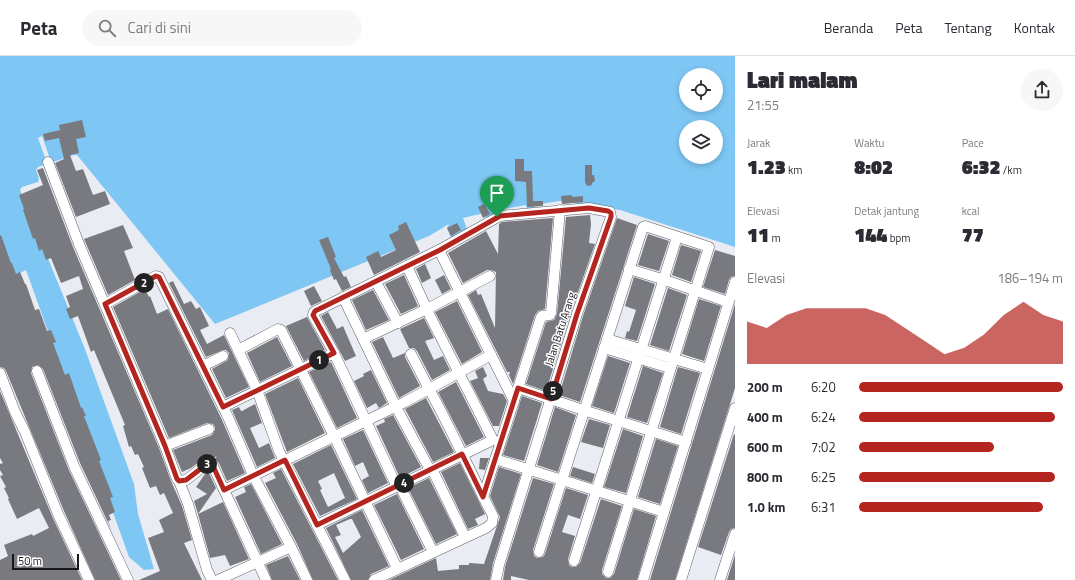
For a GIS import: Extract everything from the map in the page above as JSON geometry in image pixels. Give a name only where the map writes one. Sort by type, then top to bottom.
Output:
[{"type":"street","points":[[48,162],[79,244],[179,481],[188,504],[207,570],[212,580]]},
{"type":"street","name":"Jalan Batu Arang","points":[[496,580],[577,314],[611,217],[611,213],[608,211],[589,208],[560,210]]},
{"type":"street","points":[[432,552],[313,313],[440,250],[500,216],[560,210],[551,313],[550,315],[540,317],[483,497]]},
{"type":"street","points":[[539,552],[583,410],[643,226],[709,247],[670,368],[608,572]]},
{"type":"street","points":[[574,561],[662,279],[677,237]]},
{"type":"street","points":[[440,250],[514,401]]},
{"type":"street","points":[[317,525],[462,454],[492,441],[493,439],[427,309],[407,266]]},
{"type":"street","points":[[629,270],[662,279],[728,302]]},
{"type":"street","points":[[105,304],[156,276],[159,277],[223,407],[253,475],[307,580]]},
{"type":"street","points":[[363,339],[427,309],[490,276]]},
{"type":"street","points":[[376,282],[398,323]]},
{"type":"street","points":[[643,580],[735,282]]},
{"type":"street","points":[[343,297],[396,407],[466,537]]},
{"type":"street","points":[[238,350],[280,329],[334,436],[397,568]]},
{"type":"street","points":[[230,333],[257,390],[279,451],[285,460],[345,580]]},
{"type":"street","points":[[606,343],[639,353],[674,358],[708,369]]},
{"type":"street","points":[[223,407],[300,368],[334,353]]},
{"type":"street","points":[[639,353],[670,368]]},
{"type":"street","points":[[374,580],[486,528],[492,523],[493,516],[446,419],[411,354]]},
{"type":"street","points":[[224,490],[396,407],[492,355]]},
{"type":"street","points":[[203,366],[223,356]]},
{"type":"street","points":[[36,371],[74,466],[128,580]]},
{"type":"street","points":[[0,373],[58,514],[90,580]]},
{"type":"street","points":[[518,388],[686,442]]},
{"type":"street","points":[[681,580],[735,408]]},
{"type":"street","points":[[165,446],[209,429]]},
{"type":"street","points":[[495,459],[664,512]]},
{"type":"street","points":[[179,481],[186,480],[207,464],[213,466],[266,580]]},
{"type":"street","points":[[720,580],[735,534]]},
{"type":"street","points":[[218,580],[291,547]]},
{"type":"water","points":[[0,56],[735,56],[735,247],[620,210],[560,201],[534,205],[534,212],[527,212],[526,205],[493,211],[494,217],[487,221],[484,213],[463,218],[468,232],[451,238],[447,228],[449,224],[429,236],[215,324],[77,155],[38,167],[36,170],[39,178],[38,182],[22,187],[20,190],[85,349],[134,484],[138,514],[154,569],[144,570],[129,557],[26,270],[0,283]]},
{"type":"pier","points":[[42,136],[51,162],[47,163],[38,138]]},
{"type":"building","points":[[82,120],[86,137],[76,139],[79,153],[70,155],[76,171],[83,169],[93,195],[105,191],[110,204],[76,217],[55,163],[64,159],[59,138],[45,141],[43,134],[60,130],[59,125]]},
{"type":"building","points":[[515,159],[524,159],[524,171],[532,171],[533,201],[543,201],[543,206],[527,207],[526,182],[515,181]]},
{"type":"building","points":[[585,165],[592,165],[592,175],[594,175],[595,181],[592,185],[587,186],[585,182]]},
{"type":"building","points":[[43,168],[73,247],[159,448],[182,506],[192,540],[184,543],[202,580],[139,580],[160,571],[148,538],[164,532],[159,520],[173,513],[164,493],[160,495],[156,486],[150,488],[142,468],[144,467],[138,454],[135,455],[131,446],[129,447],[123,426],[125,425],[94,350],[91,352],[78,316],[70,319],[66,309],[70,307],[66,296],[83,289],[79,276],[61,283],[51,258],[46,260],[42,249],[39,251],[35,238],[33,239],[19,195],[43,185],[37,170]]},
{"type":"building","points":[[572,195],[572,197],[583,196],[583,202],[562,204],[561,196]]},
{"type":"building","points":[[484,204],[490,214],[483,218],[478,207]]},
{"type":"building","points":[[590,215],[591,224],[589,243],[595,244],[571,312],[546,391],[526,384],[546,322],[554,320],[557,314],[566,217]]},
{"type":"building","points":[[553,218],[545,309],[538,311],[535,315],[513,384],[509,375],[510,372],[507,372],[468,295],[476,290],[478,295],[481,294],[495,328],[496,272],[487,270],[463,283],[448,253],[486,231],[498,254],[499,224],[502,222]]},
{"type":"building","points":[[617,218],[637,225],[580,402],[559,395],[583,316]]},
{"type":"building","points":[[406,222],[420,252],[374,275],[366,257],[378,251],[381,257],[396,250],[389,235],[399,230],[398,226]]},
{"type":"building","points":[[457,223],[461,230],[451,236],[447,228]]},
{"type":"building","points":[[123,225],[133,248],[124,251],[135,280],[108,295],[84,239]]},
{"type":"building","points":[[648,234],[669,241],[659,271],[638,265]]},
{"type":"building","points":[[1,235],[16,274],[20,272],[35,310],[39,309],[47,331],[51,330],[56,342],[53,343],[65,375],[69,373],[81,408],[82,407],[86,416],[84,416],[113,497],[110,498],[115,512],[109,515],[111,520],[108,521],[112,531],[80,463],[43,369],[38,365],[32,367],[31,373],[68,468],[121,580],[95,580],[64,511],[6,371],[4,368],[0,367]]},
{"type":"building","points":[[328,237],[336,257],[334,258],[344,277],[346,276],[351,287],[342,291],[336,279],[334,280],[319,240]]},
{"type":"building","points":[[681,245],[701,251],[691,282],[672,275]]},
{"type":"building","points":[[715,250],[735,256],[735,276],[731,277],[729,280],[725,294],[703,287]]},
{"type":"building","points":[[425,264],[431,278],[422,283],[416,269]]},
{"type":"building","points":[[404,275],[418,306],[401,314],[385,284]]},
{"type":"building","points":[[444,275],[451,289],[442,294],[435,280]]},
{"type":"building","points":[[634,277],[655,284],[637,341],[625,338],[627,331],[629,332],[636,310],[625,306]]},
{"type":"building","points":[[173,281],[184,304],[191,301],[196,309],[200,307],[209,326],[200,330],[207,344],[224,335],[249,387],[226,398],[212,369],[228,360],[229,353],[226,350],[223,350],[206,357],[169,283]]},
{"type":"building","points":[[314,286],[322,301],[311,306],[304,291]]},
{"type":"building","points":[[668,288],[687,295],[669,351],[650,345]]},
{"type":"building","points":[[145,289],[149,297],[150,296],[157,314],[168,309],[222,420],[245,473],[227,481],[219,463],[214,460],[217,456],[212,459],[203,459],[191,468],[182,472],[173,450],[212,435],[215,427],[213,424],[207,423],[169,438],[113,307]]},
{"type":"building","points":[[373,290],[389,320],[366,330],[352,300]]},
{"type":"building","points":[[699,299],[721,306],[704,361],[682,354]]},
{"type":"building","points":[[457,301],[482,352],[462,364],[435,312]]},
{"type":"building","points":[[735,304],[735,388],[675,580],[650,580]]},
{"type":"building","points":[[328,312],[337,329],[343,326],[356,356],[345,361],[321,316]]},
{"type":"building","points":[[307,317],[325,350],[304,361],[286,326]]},
{"type":"building","points":[[424,318],[434,338],[425,341],[434,360],[443,356],[450,370],[432,380],[417,351],[414,348],[409,348],[400,329]]},
{"type":"building","points":[[277,337],[292,366],[260,382],[247,353]]},
{"type":"building","points":[[383,337],[393,358],[405,353],[405,357],[420,386],[399,398],[372,342]]},
{"type":"building","points":[[608,356],[630,363],[614,413],[592,406]]},
{"type":"building","points":[[331,362],[357,418],[337,428],[309,372]]},
{"type":"building","points":[[643,366],[663,373],[647,423],[627,417]]},
{"type":"building","points":[[483,367],[487,376],[483,379],[488,391],[503,394],[507,401],[499,426],[493,426],[470,381],[478,378],[475,371]]},
{"type":"building","points":[[678,367],[700,373],[681,434],[660,427]]},
{"type":"building","points":[[371,370],[387,403],[379,408],[376,403],[367,408],[354,381],[364,376],[363,374]]},
{"type":"building","points":[[298,378],[325,433],[287,452],[265,394]]},
{"type":"building","points":[[456,382],[484,437],[466,446],[438,392]]},
{"type":"building","points":[[0,391],[52,516],[82,580],[0,580],[0,560],[8,556],[4,545],[32,534],[33,536],[49,528],[39,508],[17,519],[4,488],[6,487],[0,476],[3,475],[0,470],[0,464],[3,463],[0,458]]},
{"type":"building","points":[[522,396],[542,403],[524,461],[503,455]]},
{"type":"building","points":[[426,398],[454,452],[433,462],[405,409]]},
{"type":"building","points":[[255,404],[262,423],[250,428],[259,448],[269,443],[275,458],[257,467],[232,410],[239,407],[242,411]]},
{"type":"building","points":[[555,407],[576,415],[558,472],[537,465]]},
{"type":"building","points":[[393,415],[421,467],[400,478],[376,426],[385,422],[384,419]]},
{"type":"building","points":[[589,419],[610,425],[603,448],[581,442]]},
{"type":"building","points":[[623,429],[643,436],[626,493],[604,487]]},
{"type":"building","points":[[363,430],[388,483],[368,493],[362,480],[369,476],[363,462],[355,466],[343,439]]},
{"type":"building","points":[[734,434],[735,528],[731,529],[729,532],[721,555],[698,547]]},
{"type":"building","points":[[656,439],[678,446],[660,504],[638,497]]},
{"type":"building","points":[[331,445],[357,499],[320,516],[293,464]],"holes":[[[334,473],[345,498],[328,507],[320,490],[322,489],[318,481]]]},
{"type":"building","points":[[480,458],[489,458],[485,470],[479,469]]},
{"type":"building","points":[[460,463],[485,514],[475,519],[478,525],[468,529],[441,472]]},
{"type":"building","points":[[499,467],[521,474],[493,563],[490,580],[389,580],[436,558],[438,571],[459,569],[459,565],[469,565],[469,563],[484,564],[500,517],[490,496]]},
{"type":"building","points":[[573,467],[595,474],[592,483],[570,476]]},
{"type":"building","points":[[281,469],[338,580],[313,580],[297,544],[265,483],[276,478],[273,473]]},
{"type":"building","points":[[208,471],[216,488],[198,514],[194,501],[207,494],[196,487]]},
{"type":"building","points":[[429,478],[457,534],[436,544],[408,488]]},
{"type":"building","points":[[533,478],[554,484],[533,550],[534,556],[537,558],[543,557],[545,554],[566,488],[588,495],[580,519],[568,515],[562,532],[575,536],[568,559],[569,565],[572,567],[576,567],[580,563],[601,499],[622,506],[602,570],[602,574],[606,578],[610,578],[614,574],[634,509],[656,516],[637,580],[529,580],[511,576],[511,580],[503,580],[505,567]]},
{"type":"building","points":[[251,484],[282,544],[261,554],[235,497],[246,492],[244,487]]},
{"type":"building","points":[[397,494],[424,549],[401,560],[374,505]]},
{"type":"building","points":[[223,502],[249,559],[230,566],[225,555],[210,558],[198,514]]},
{"type":"building","points":[[362,510],[389,566],[371,574],[368,580],[351,580],[326,528]],"holes":[[[352,519],[361,537],[343,553],[335,537],[341,535],[336,525]]]},
{"type":"building","points":[[735,555],[735,580],[727,580]]},
{"type":"building","points":[[288,556],[300,580],[272,580],[266,565]]},
{"type":"route","points":[[589,208],[608,211],[612,215],[577,314],[551,399],[518,388],[483,497],[462,454],[317,525],[285,460],[224,490],[213,466],[210,464],[207,464],[186,480],[179,481],[177,479],[165,446],[105,304],[156,276],[159,277],[223,407],[300,368],[334,353],[313,315],[314,312],[440,250],[497,217],[502,215],[589,208]]}]
